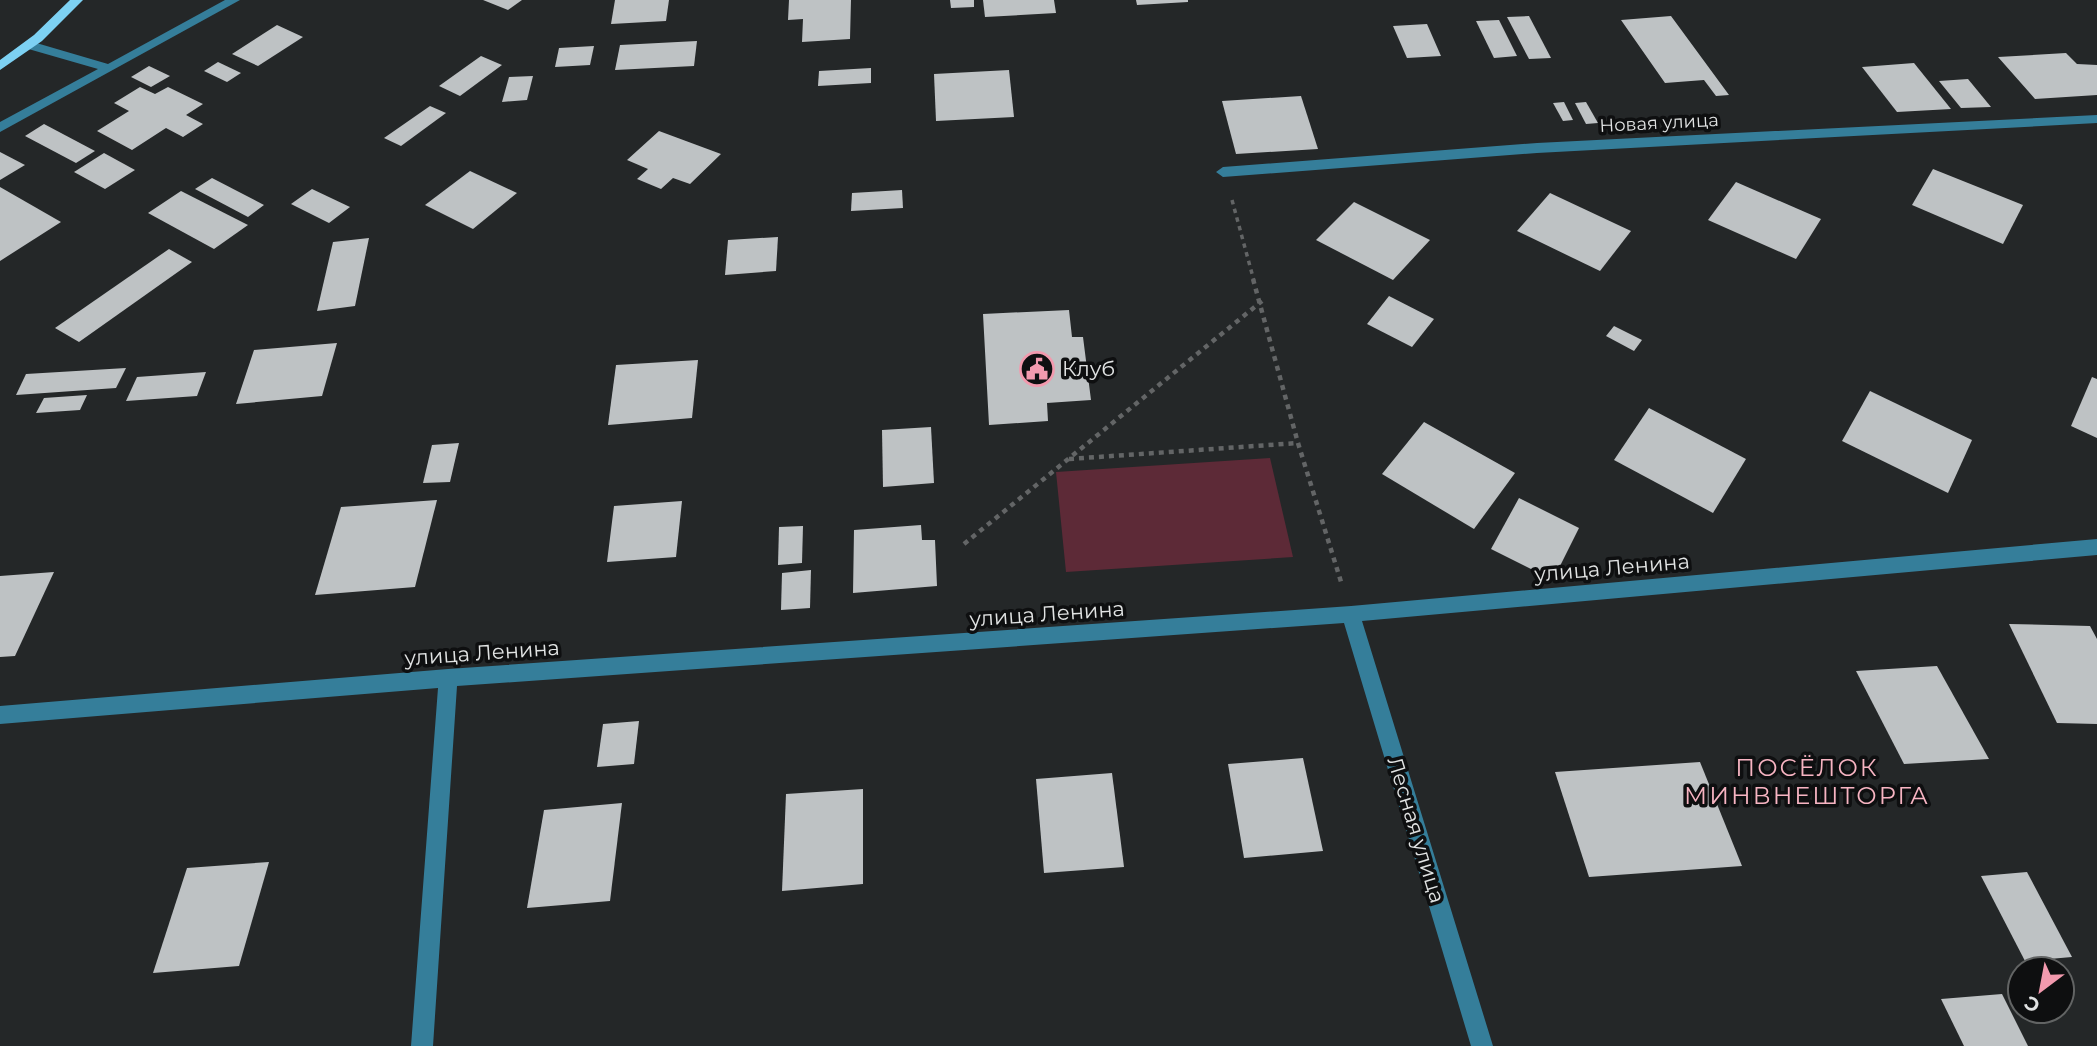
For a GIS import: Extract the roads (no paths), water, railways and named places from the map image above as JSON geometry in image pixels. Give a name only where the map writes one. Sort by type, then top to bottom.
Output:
[{"type":"main road","points":[[0,66],[29,45],[77,0]]},
{"type":"street","points":[[0,128],[233,0]]},
{"type":"street","points":[[29,45],[109,68]]},
{"type":"street","name":"Новая улица","points":[[1223,172],[1537,148],[2097,119]]},
{"type":"street","name":"улица Ленина","points":[[0,715],[448,678],[1351,614],[2097,547]]},
{"type":"street","name":"Лесная улица","points":[[1351,614],[1482,1046]]},
{"type":"street","points":[[422,1046],[448,678]]},
{"type":"place","name":"Клуб","points":[[1037,369]]},
{"type":"district","name":"ПОСЁЛОК МИНВНЕШТОРГА","points":[[1807,782]]}]
